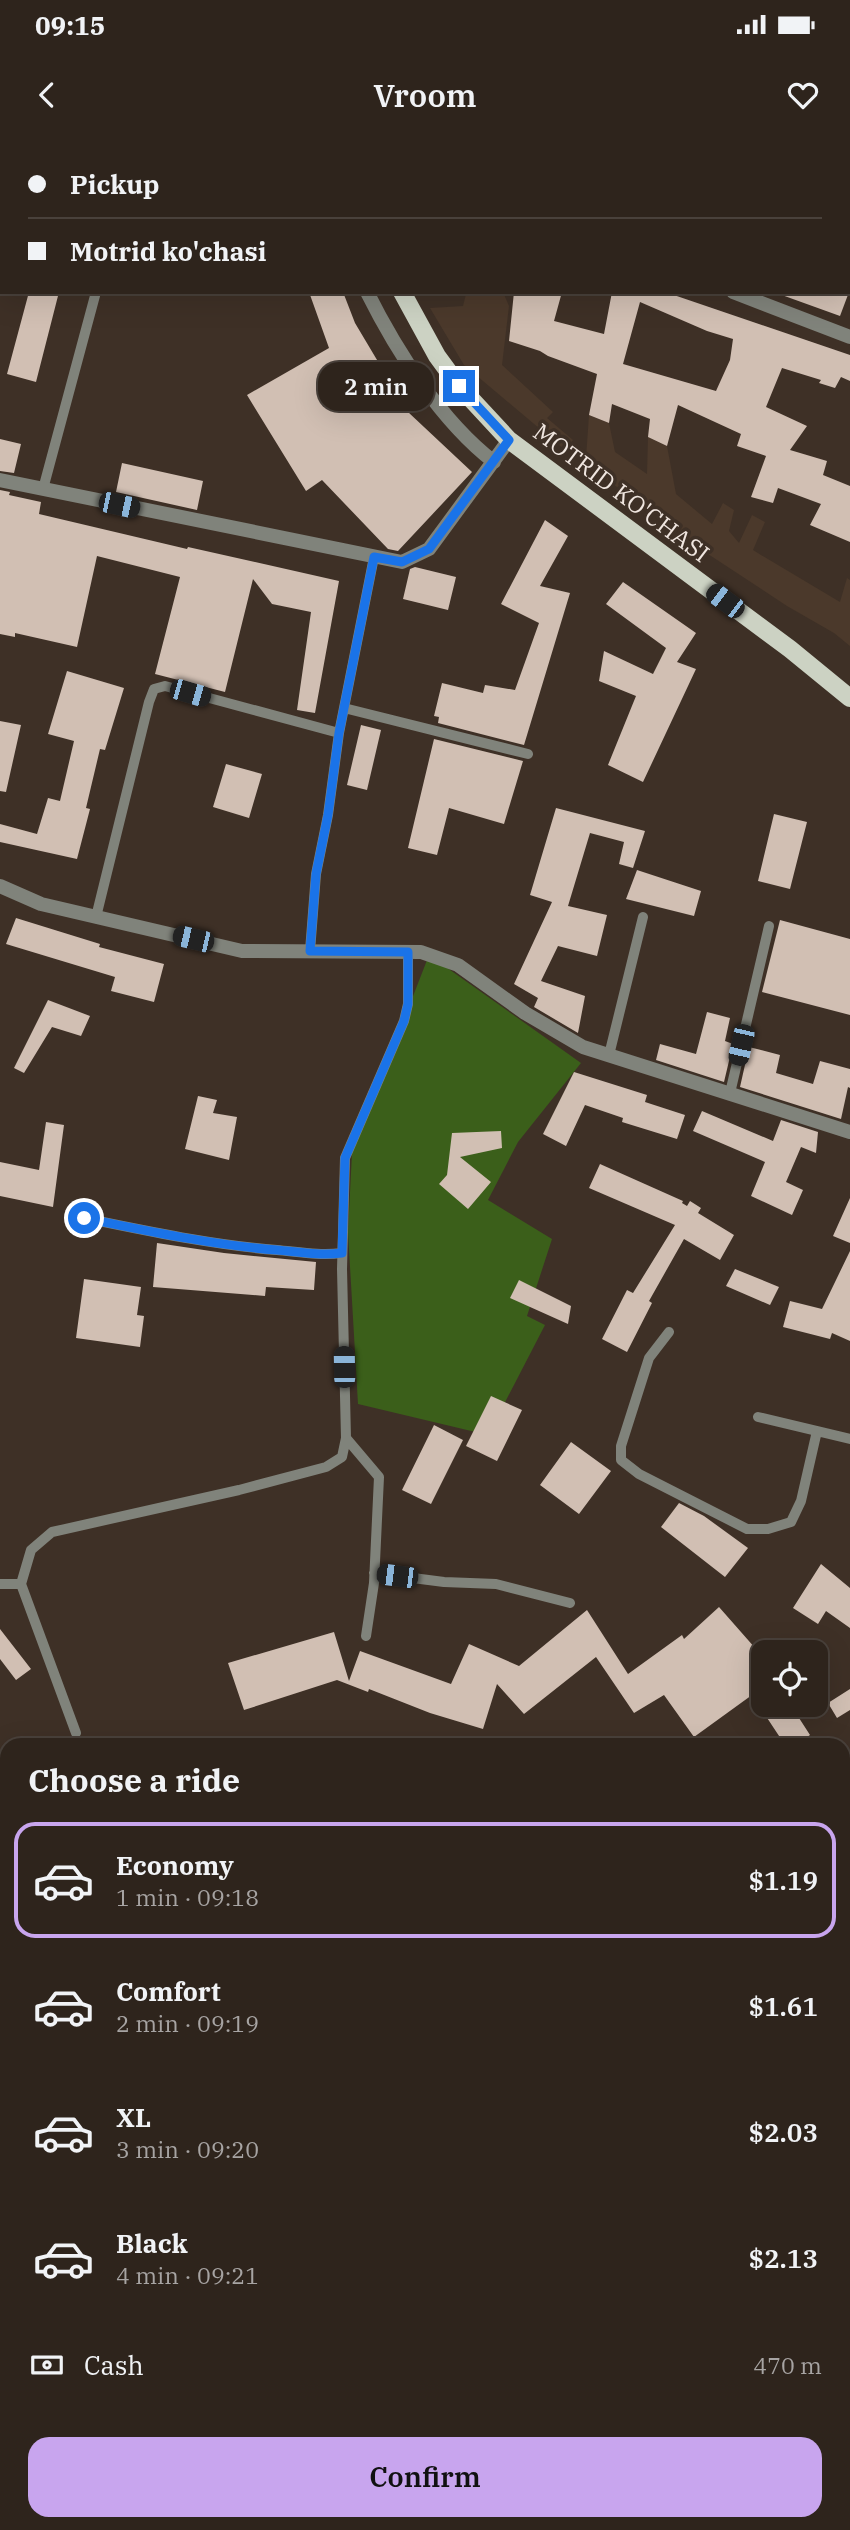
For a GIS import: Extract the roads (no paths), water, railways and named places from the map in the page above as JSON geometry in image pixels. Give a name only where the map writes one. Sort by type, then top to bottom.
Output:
[{"type":"main road","name":"MOTRID KO'CHASI","points":[[403,294],[437,356],[474,405],[509,440],[790,649],[850,698]]},
{"type":"street","points":[[368,294],[382,322],[436,401],[472,446],[494,462]]},
{"type":"street","points":[[738,294],[850,337]]},
{"type":"street","points":[[0,480],[402,562],[429,549],[509,440]]},
{"type":"street","points":[[0,886],[41,904],[242,951],[421,952],[458,965],[525,1013],[583,1047],[850,1132]]},
{"type":"lane","points":[[43,489],[95,294]]},
{"type":"lane","points":[[310,951],[316,874],[328,815],[339,733],[374,557]]},
{"type":"lane","points":[[96,916],[149,702],[155,689],[165,686],[339,733]]},
{"type":"lane","points":[[344,708],[528,754]]},
{"type":"lane","points":[[609,1055],[643,916]]},
{"type":"lane","points":[[730,1093],[769,926]]},
{"type":"lane","points":[[76,1733],[21,1584],[31,1550],[52,1532],[227,1493],[326,1467],[342,1457],[346,1438],[342,1253],[345,1158],[404,1021],[408,1004],[408,952]]},
{"type":"lane","points":[[84,1218],[246,1248],[325,1255],[342,1253]]},
{"type":"lane","points":[[669,1332],[649,1358],[621,1446],[621,1460],[639,1474],[747,1530],[768,1529],[791,1522],[801,1501],[817,1431]]},
{"type":"lane","points":[[758,1417],[850,1439]]},
{"type":"lane","points":[[346,1438],[379,1477],[374,1573],[366,1636]]},
{"type":"lane","points":[[374,1573],[444,1582],[496,1584],[570,1603]]},
{"type":"lane","points":[[0,1584],[21,1584]]}]
